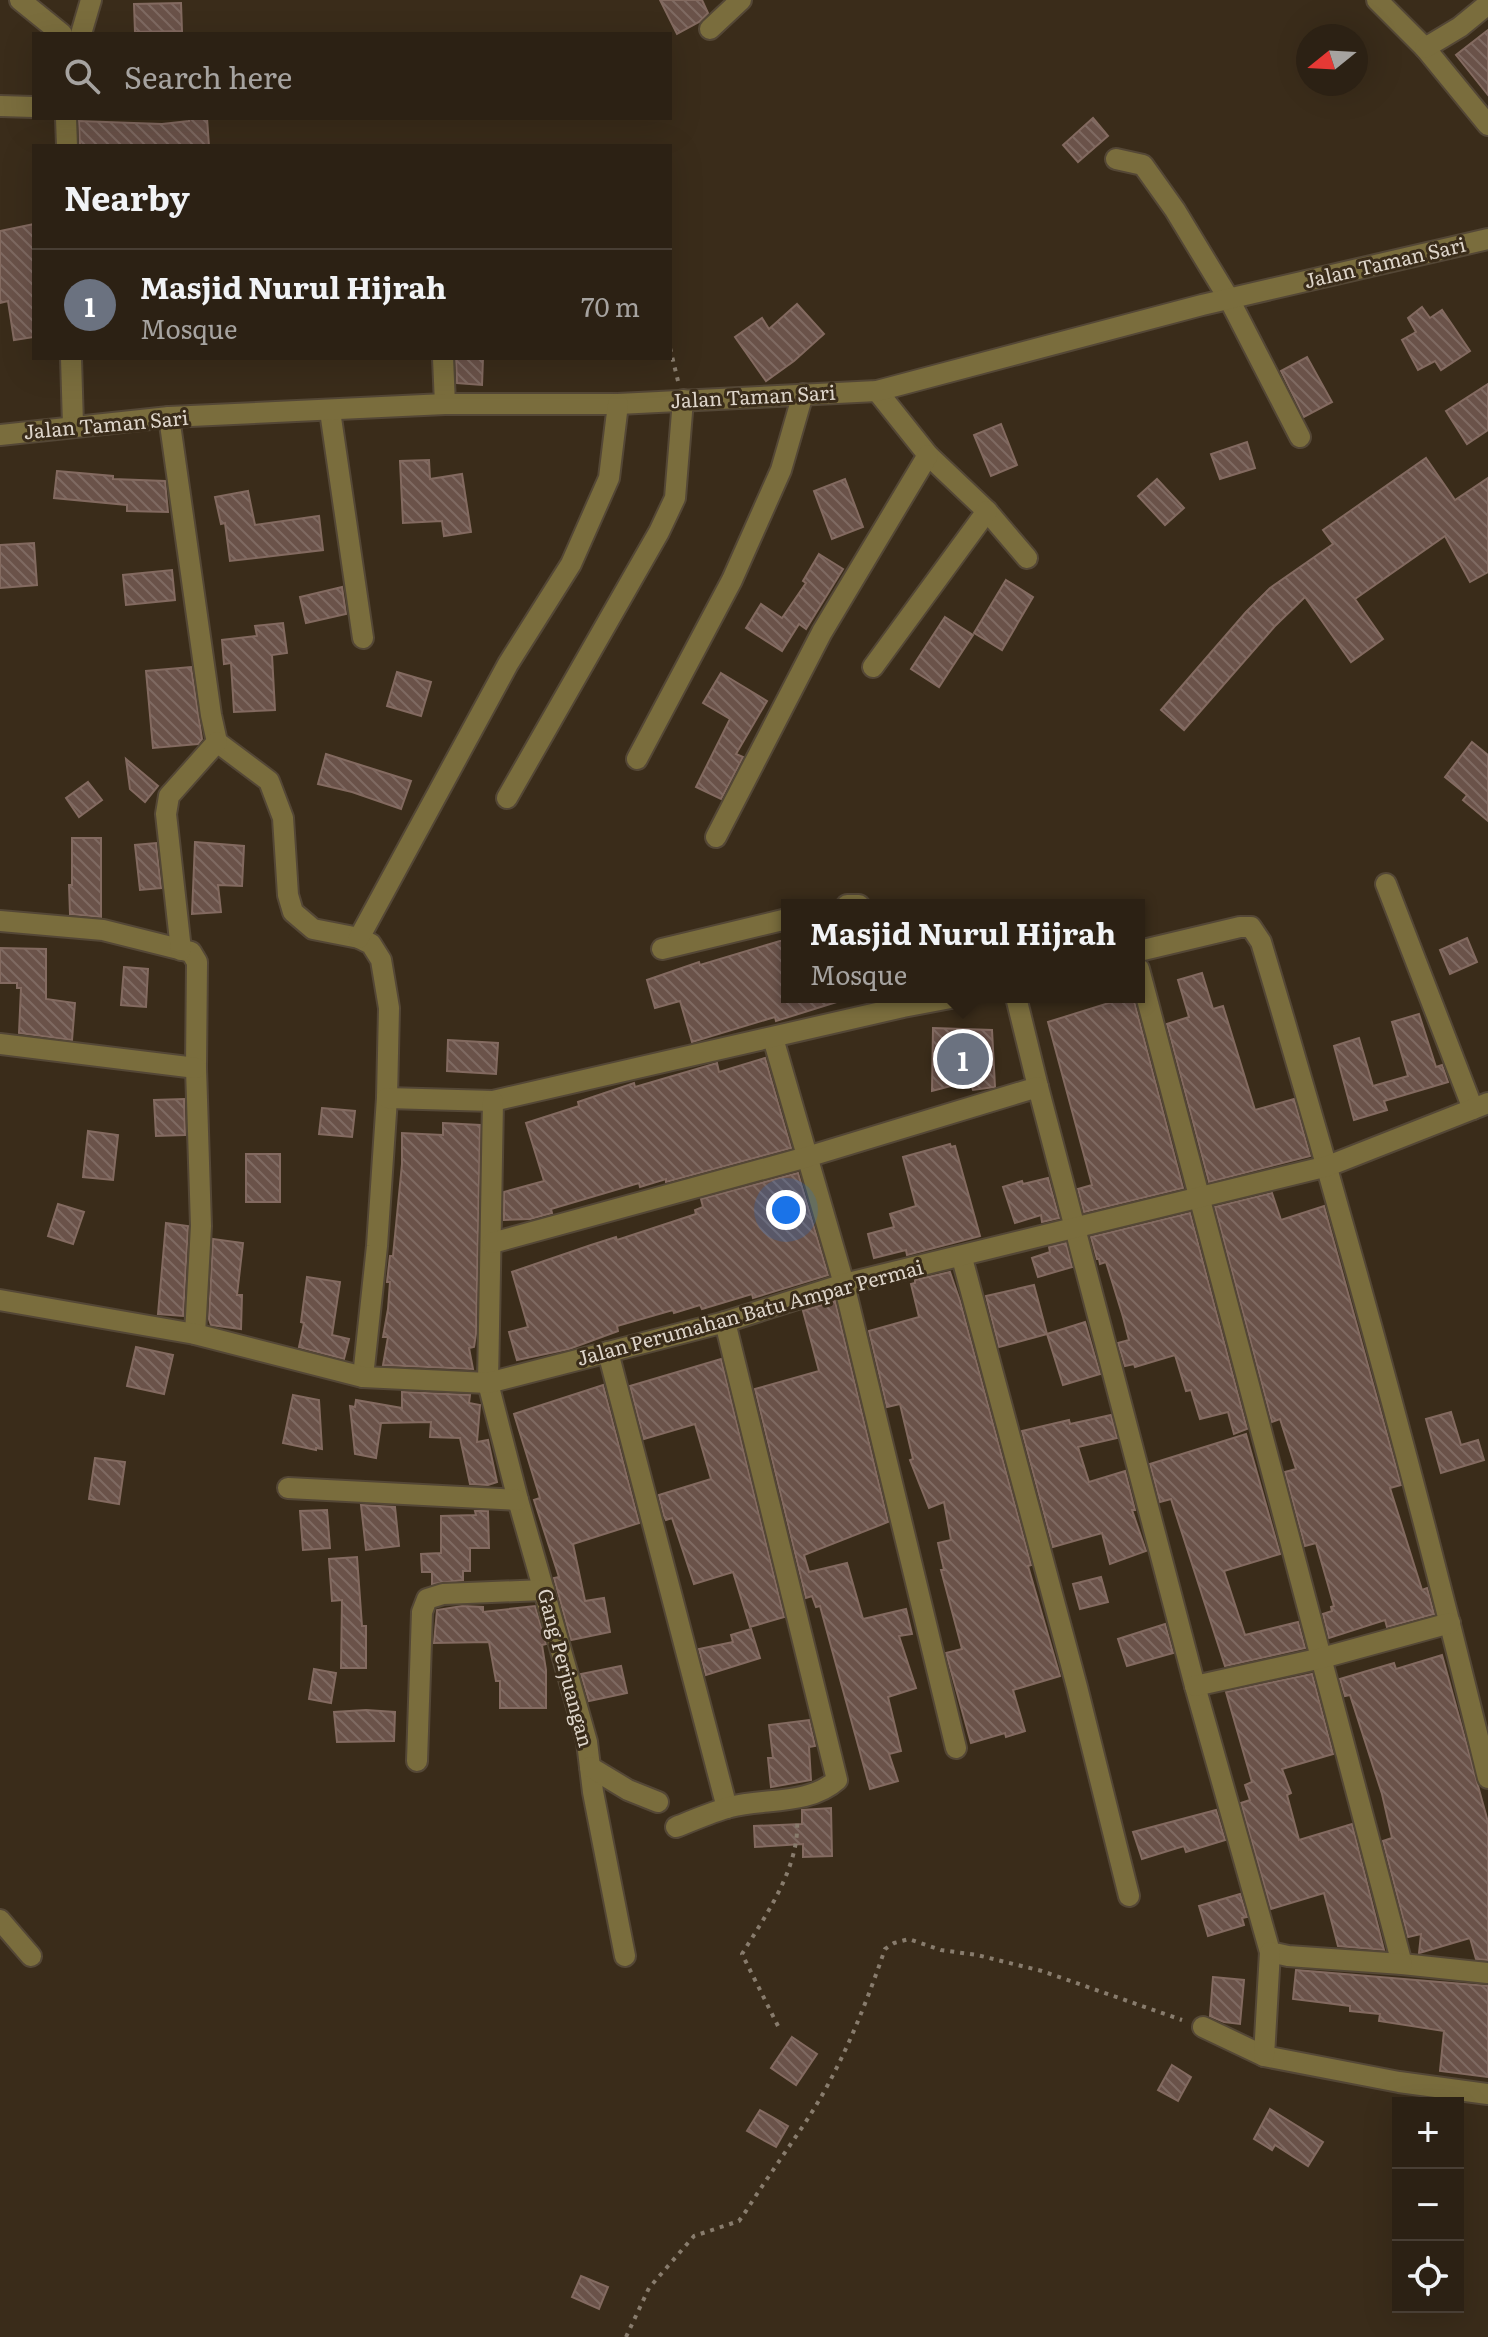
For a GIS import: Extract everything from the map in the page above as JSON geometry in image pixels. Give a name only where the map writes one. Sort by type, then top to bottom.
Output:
[{"type":"street","points":[[20,0],[60,32]]},
{"type":"street","points":[[82,32],[91,0]]},
{"type":"street","points":[[710,29],[741,0]]},
{"type":"street","points":[[1377,0],[1425,48],[1488,125]]},
{"type":"street","points":[[1425,48],[1460,27],[1488,4]]},
{"type":"street","points":[[0,106],[32,107]]},
{"type":"street","points":[[66,120],[67,144]]},
{"type":"street","points":[[1116,159],[1143,165],[1175,210],[1229,299],[1300,437]]},
{"type":"street","name":"Jalan Taman Sari","points":[[0,435],[169,417],[445,404],[618,404],[877,391],[1229,299],[1488,239]]},
{"type":"street","points":[[71,360],[73,425]]},
{"type":"street","points":[[443,360],[445,404]]},
{"type":"street","points":[[877,391],[928,455],[987,511],[1027,558]]},
{"type":"street","points":[[637,759],[732,580],[781,470],[803,394]]},
{"type":"street","points":[[507,798],[659,532],[675,498],[683,400]]},
{"type":"street","points":[[359,938],[508,664],[571,564],[609,478],[618,404]]},
{"type":"street","points":[[330,411],[363,638]]},
{"type":"street","points":[[169,417],[217,742],[269,781],[283,818],[288,895],[293,912],[313,929],[359,938],[371,944],[381,960],[389,1008],[387,1098],[377,1246],[363,1377]]},
{"type":"street","points":[[716,837],[822,632],[928,455]]},
{"type":"street","points":[[873,667],[987,511]]},
{"type":"street","points":[[181,950],[166,814],[169,796],[217,742]]},
{"type":"street","points":[[1386,884],[1481,1106]]},
{"type":"street","points":[[662,949],[781,920]]},
{"type":"street","points":[[0,921],[103,930],[191,952],[197,962],[196,1068],[201,1226],[195,1334]]},
{"type":"street","points":[[1145,950],[1240,927],[1251,927],[1261,942],[1328,1166],[1450,1623],[1488,1778]]},
{"type":"street","points":[[1145,991],[1402,1964]]},
{"type":"street","points":[[387,1098],[493,1101],[773,1038],[898,1003]]},
{"type":"street","points":[[1017,1003],[1073,1227],[1195,1686],[1270,1952],[1264,2056]]},
{"type":"street","points":[[773,1038],[844,1284],[956,1748]]},
{"type":"street","points":[[0,1044],[196,1068]]},
{"type":"street","points":[[492,1243],[807,1157],[1038,1087]]},
{"type":"street","name":"Gang Perjuangan","points":[[493,1101],[488,1383],[587,1742],[625,1956]]},
{"type":"street","name":"Jalan Perumahan Batu Ampar Permai","points":[[0,1300],[195,1334],[363,1377],[488,1383],[725,1322],[844,1284],[962,1258],[1073,1227],[1328,1166],[1481,1106]]},
{"type":"street","points":[[962,1258],[1073,1671],[1129,1896]]},
{"type":"street","points":[[676,1827],[727,1808],[799,1798],[826,1790],[837,1780],[725,1322]]},
{"type":"street","points":[[608,1352],[727,1808]]},
{"type":"street","points":[[288,1488],[518,1500]]},
{"type":"street","points":[[417,1761],[422,1612],[427,1599],[443,1594],[544,1590]]},
{"type":"street","points":[[1195,1686],[1322,1658],[1450,1623]]},
{"type":"street","points":[[590,1767],[628,1790],[658,1802]]},
{"type":"street","points":[[0,1920],[31,1956]]},
{"type":"street","points":[[1270,1952],[1488,1973]]},
{"type":"street","points":[[1203,2027],[1264,2056],[1399,2082],[1488,2094]]},
{"type":"path","points":[[672,356],[683,400]]},
{"type":"path","points":[[778,2026],[742,1954],[767,1913],[797,1848],[796,1811],[799,1798]]},
{"type":"path","points":[[626,2337],[649,2288],[694,2236],[739,2221],[746,2211],[834,2072],[859,2019],[885,1949],[894,1943],[909,1939],[941,1950],[977,1955],[1042,1971],[1203,2027]]},
{"type":"building","points":[[660,0],[702,0],[708,13],[699,22],[677,34]]},
{"type":"building","points":[[181,3],[182,31],[135,32],[134,4]]},
{"type":"building","points":[[1488,30],[1488,95],[1456,55]]},
{"type":"building","points":[[1093,118],[1108,136],[1078,162],[1063,145]]},
{"type":"building","points":[[207,120],[209,144],[80,144],[79,121],[162,124]]},
{"type":"building","points":[[32,224],[32,337],[14,340],[8,301],[0,303],[0,231]]},
{"type":"building","points":[[797,304],[824,334],[766,381],[735,337],[762,318],[769,329]]},
{"type":"building","points":[[1422,307],[1430,318],[1442,310],[1470,351],[1441,370],[1435,361],[1418,370],[1402,340],[1416,332],[1408,318]]},
{"type":"building","points":[[1307,357],[1332,402],[1304,417],[1281,371]]},
{"type":"building","points":[[456,360],[483,360],[482,385],[457,383]]},
{"type":"building","points":[[1488,384],[1488,430],[1467,444],[1446,411]]},
{"type":"building","points":[[1001,424],[1017,465],[991,476],[974,435]]},
{"type":"building","points":[[1247,442],[1255,468],[1220,479],[1211,454]]},
{"type":"building","points":[[1426,458],[1455,500],[1488,478],[1488,572],[1470,582],[1445,536],[1355,599],[1383,639],[1351,662],[1305,597],[1275,626],[1184,730],[1161,710],[1270,588],[1333,544],[1323,530]]},
{"type":"building","points":[[429,460],[430,479],[462,474],[471,532],[444,536],[442,521],[403,523],[400,461]]},
{"type":"building","points":[[57,471],[113,476],[113,479],[165,481],[168,512],[127,511],[127,505],[54,498]]},
{"type":"building","points":[[845,479],[863,527],[832,539],[814,491]]},
{"type":"building","points":[[1157,479],[1184,508],[1165,525],[1138,496]]},
{"type":"building","points":[[248,491],[255,525],[319,516],[323,550],[230,561],[225,523],[221,524],[215,497]]},
{"type":"building","points":[[34,543],[37,585],[0,588],[0,545]]},
{"type":"building","points":[[819,554],[843,569],[806,629],[799,624],[782,651],[746,628],[761,604],[782,618],[806,583],[803,581]]},
{"type":"building","points":[[172,570],[175,600],[126,605],[123,575]]},
{"type":"building","points":[[1006,580],[1033,597],[1002,650],[974,633]]},
{"type":"building","points":[[342,587],[346,614],[306,623],[300,597]]},
{"type":"building","points":[[945,617],[973,635],[939,687],[911,669]]},
{"type":"building","points":[[283,623],[287,653],[272,655],[275,710],[234,712],[231,663],[224,664],[222,640],[257,636],[255,626]]},
{"type":"building","points":[[191,667],[202,739],[198,744],[153,748],[146,671]]},
{"type":"building","points":[[397,672],[431,682],[421,716],[387,706]]},
{"type":"building","points":[[721,673],[767,701],[736,754],[743,757],[721,799],[696,787],[730,719],[703,703]]},
{"type":"building","points":[[1472,742],[1488,755],[1488,821],[1463,800],[1467,795],[1445,777]]},
{"type":"building","points":[[326,754],[411,781],[401,809],[318,784]]},
{"type":"building","points":[[126,759],[158,786],[145,802],[130,789]]},
{"type":"building","points":[[88,782],[102,800],[79,817],[66,798]]},
{"type":"building","points":[[72,838],[101,838],[101,917],[70,914]]},
{"type":"building","points":[[195,842],[244,846],[242,886],[218,885],[221,912],[192,914]]},
{"type":"building","points":[[156,843],[161,888],[140,890],[135,845]]},
{"type":"building","points":[[1467,938],[1477,962],[1450,974],[1440,950]]},
{"type":"building","points":[[781,941],[781,1003],[834,1003],[692,1042],[680,1001],[655,1008],[647,980],[699,962],[700,965]]},
{"type":"building","points":[[0,948],[46,949],[46,999],[75,1003],[72,1040],[19,1033],[21,988],[17,988],[17,983],[0,983]]},
{"type":"building","points":[[124,967],[148,969],[146,1007],[121,1005]]},
{"type":"building","points":[[1202,973],[1213,1009],[1223,1006],[1255,1110],[1294,1099],[1310,1156],[1209,1182],[1167,1024],[1189,1017],[1178,980]]},
{"type":"building","points":[[1109,1003],[1135,1003],[1183,1188],[1084,1212],[1078,1189],[1092,1185],[1048,1022]]},
{"type":"building","points":[[1419,1014],[1436,1067],[1442,1065],[1448,1082],[1384,1101],[1387,1110],[1354,1120],[1334,1046],[1359,1038],[1373,1086],[1408,1076],[1392,1022]]},
{"type":"building","points":[[933,1028],[992,1030],[995,1087],[973,1090],[970,1081],[932,1091]]},
{"type":"building","points":[[448,1040],[498,1043],[496,1074],[447,1071]]},
{"type":"building","points":[[765,1058],[791,1148],[666,1182],[666,1179],[640,1187],[639,1183],[551,1209],[552,1213],[530,1219],[504,1220],[504,1192],[544,1181],[526,1123],[579,1106],[578,1102],[634,1083],[635,1087],[717,1063],[719,1072]]},
{"type":"building","points":[[184,1099],[185,1135],[156,1136],[154,1100]]},
{"type":"building","points":[[322,1108],[355,1111],[352,1137],[319,1134]]},
{"type":"building","points":[[443,1123],[480,1125],[476,1334],[474,1347],[469,1348],[473,1369],[383,1365],[388,1337],[383,1337],[390,1282],[387,1282],[390,1256],[393,1256],[402,1133],[443,1135]]},
{"type":"building","points":[[88,1131],[118,1135],[113,1180],[83,1177]]},
{"type":"building","points":[[950,1144],[951,1147],[955,1146],[980,1236],[907,1255],[906,1250],[874,1258],[868,1234],[894,1227],[890,1214],[916,1206],[903,1157]]},
{"type":"building","points":[[246,1154],[280,1154],[280,1202],[246,1202]]},
{"type":"building","points":[[798,1173],[828,1275],[753,1298],[752,1294],[702,1309],[700,1305],[674,1313],[673,1310],[617,1326],[618,1331],[569,1349],[517,1360],[509,1332],[528,1327],[512,1272],[696,1214],[695,1210],[703,1207],[701,1199]]},
{"type":"building","points":[[1048,1178],[1059,1218],[1042,1222],[1041,1215],[1015,1223],[1003,1187]]},
{"type":"building","points":[[1272,1193],[1281,1220],[1324,1206],[1401,1485],[1390,1488],[1422,1590],[1427,1588],[1434,1614],[1387,1627],[1385,1620],[1329,1638],[1323,1614],[1332,1611],[1331,1607],[1334,1606],[1316,1543],[1305,1546],[1285,1472],[1296,1469],[1280,1419],[1272,1422],[1215,1207]]},
{"type":"building","points":[[58,1204],[84,1212],[73,1244],[48,1236]]},
{"type":"building","points":[[1190,1213],[1247,1429],[1234,1434],[1228,1412],[1200,1419],[1191,1390],[1186,1391],[1175,1355],[1135,1367],[1134,1364],[1125,1366],[1118,1343],[1129,1340],[1123,1317],[1106,1262],[1100,1264],[1097,1259],[1091,1237]]},
{"type":"building","points":[[166,1223],[188,1226],[183,1316],[158,1314]]},
{"type":"building","points":[[213,1239],[243,1243],[237,1295],[242,1295],[241,1329],[211,1325],[209,1319]]},
{"type":"building","points":[[1066,1243],[1072,1267],[1038,1277],[1032,1258],[1050,1252],[1049,1247]]},
{"type":"building","points":[[950,1272],[1060,1676],[1013,1690],[1025,1731],[971,1743],[946,1653],[962,1649],[941,1570],[944,1570],[938,1543],[951,1540],[944,1502],[929,1508],[910,1460],[913,1459],[900,1404],[887,1407],[869,1331],[919,1317],[911,1284],[915,1280]]},
{"type":"building","points":[[307,1277],[340,1282],[332,1335],[349,1339],[344,1359],[299,1347]]},
{"type":"building","points":[[1034,1285],[1047,1334],[999,1347],[986,1296]]},
{"type":"building","points":[[835,1301],[888,1522],[804,1555],[809,1572],[847,1563],[863,1619],[906,1609],[912,1634],[899,1636],[916,1688],[888,1697],[901,1751],[889,1754],[898,1781],[870,1789],[820,1606],[816,1607],[812,1596],[806,1598],[755,1389],[819,1371],[803,1311]]},
{"type":"building","points":[[1085,1322],[1100,1374],[1063,1385],[1047,1334]]},
{"type":"building","points":[[136,1347],[173,1355],[164,1394],[127,1386]]},
{"type":"building","points":[[721,1359],[784,1617],[750,1627],[733,1572],[694,1584],[672,1518],[666,1520],[664,1516],[659,1495],[711,1479],[695,1424],[644,1439],[630,1386]]},
{"type":"building","points":[[603,1385],[639,1523],[573,1544],[585,1601],[604,1598],[610,1632],[571,1640],[554,1578],[559,1577],[534,1500],[540,1498],[514,1414]]},
{"type":"building","points":[[402,1392],[470,1395],[469,1403],[480,1405],[477,1442],[488,1440],[497,1482],[470,1484],[460,1438],[430,1437],[431,1422],[381,1423],[376,1458],[355,1454],[350,1406],[355,1407],[356,1400],[402,1408]]},
{"type":"building","points":[[293,1395],[319,1400],[322,1449],[283,1443]]},
{"type":"building","points":[[1451,1412],[1461,1445],[1478,1440],[1484,1460],[1441,1473],[1426,1419]]},
{"type":"building","points":[[1111,1415],[1117,1438],[1078,1447],[1089,1482],[1125,1471],[1135,1510],[1132,1510],[1146,1551],[1110,1564],[1102,1533],[1053,1547],[1022,1431],[1069,1420],[1070,1424]]},
{"type":"building","points":[[1246,1434],[1280,1554],[1224,1571],[1245,1635],[1298,1622],[1305,1648],[1225,1666],[1171,1499],[1160,1502],[1150,1464]]},
{"type":"building","points":[[95,1458],[125,1462],[119,1504],[89,1499]]},
{"type":"building","points":[[361,1505],[395,1507],[399,1546],[366,1550]]},
{"type":"building","points":[[327,1510],[330,1548],[303,1550],[300,1511]]},
{"type":"building","points":[[475,1511],[488,1511],[489,1548],[470,1548],[470,1571],[463,1571],[463,1580],[432,1584],[432,1572],[422,1572],[421,1554],[441,1553],[441,1516],[476,1515]]},
{"type":"building","points":[[357,1557],[362,1626],[366,1626],[366,1668],[341,1668],[342,1600],[332,1601],[329,1559]]},
{"type":"building","points":[[1101,1577],[1108,1602],[1080,1609],[1073,1584]]},
{"type":"building","points":[[535,1606],[546,1644],[542,1645],[546,1670],[546,1708],[500,1708],[500,1681],[496,1681],[489,1642],[434,1643],[437,1610],[483,1607],[483,1612]]},
{"type":"building","points":[[1165,1624],[1173,1653],[1127,1666],[1118,1639]]},
{"type":"building","points":[[751,1629],[760,1658],[706,1675],[699,1649],[733,1642],[731,1635]]},
{"type":"building","points":[[1442,1655],[1488,1822],[1488,1960],[1476,1959],[1470,1938],[1419,1953],[1421,1934],[1408,1937],[1383,1841],[1392,1838],[1382,1794],[1350,1695],[1345,1696],[1340,1679],[1394,1663],[1396,1669]]},
{"type":"building","points":[[621,1666],[627,1693],[589,1701],[581,1674]]},
{"type":"building","points":[[314,1669],[336,1673],[331,1703],[309,1699]]},
{"type":"building","points":[[1312,1674],[1333,1754],[1282,1769],[1291,1793],[1287,1795],[1299,1840],[1352,1824],[1384,1950],[1338,1946],[1324,1893],[1271,1909],[1241,1803],[1250,1800],[1245,1785],[1252,1782],[1226,1692]]},
{"type":"building","points":[[334,1712],[395,1712],[394,1741],[337,1742]]},
{"type":"building","points":[[809,1720],[815,1746],[809,1747],[811,1780],[771,1787],[768,1758],[773,1758],[769,1725]]},
{"type":"building","points":[[831,1808],[832,1856],[803,1857],[803,1844],[755,1847],[754,1826],[802,1824],[802,1810]]},
{"type":"building","points":[[1216,1810],[1225,1840],[1186,1852],[1184,1846],[1142,1859],[1133,1832]]},
{"type":"building","points":[[1240,1894],[1247,1917],[1242,1918],[1244,1925],[1208,1936],[1199,1906]]},
{"type":"building","points":[[1296,1970],[1488,1986],[1488,2077],[1440,2071],[1444,2031],[1379,2021],[1380,2014],[1350,2011],[1350,2006],[1293,1999]]},
{"type":"building","points":[[1213,1977],[1244,1980],[1240,2024],[1210,2016]]},
{"type":"building","points":[[792,2037],[817,2054],[796,2085],[771,2068]]},
{"type":"building","points":[[1172,2065],[1191,2077],[1178,2101],[1158,2090]]},
{"type":"building","points":[[1270,2109],[1323,2142],[1308,2166],[1275,2145],[1272,2150],[1254,2139]]},
{"type":"building","points":[[760,2110],[788,2126],[776,2147],[747,2131]]},
{"type":"building","points":[[581,2276],[608,2287],[599,2309],[572,2297]]},
{"type":"place","name":"Masjid Nurul Hijrah","points":[[963,1059]]}]
